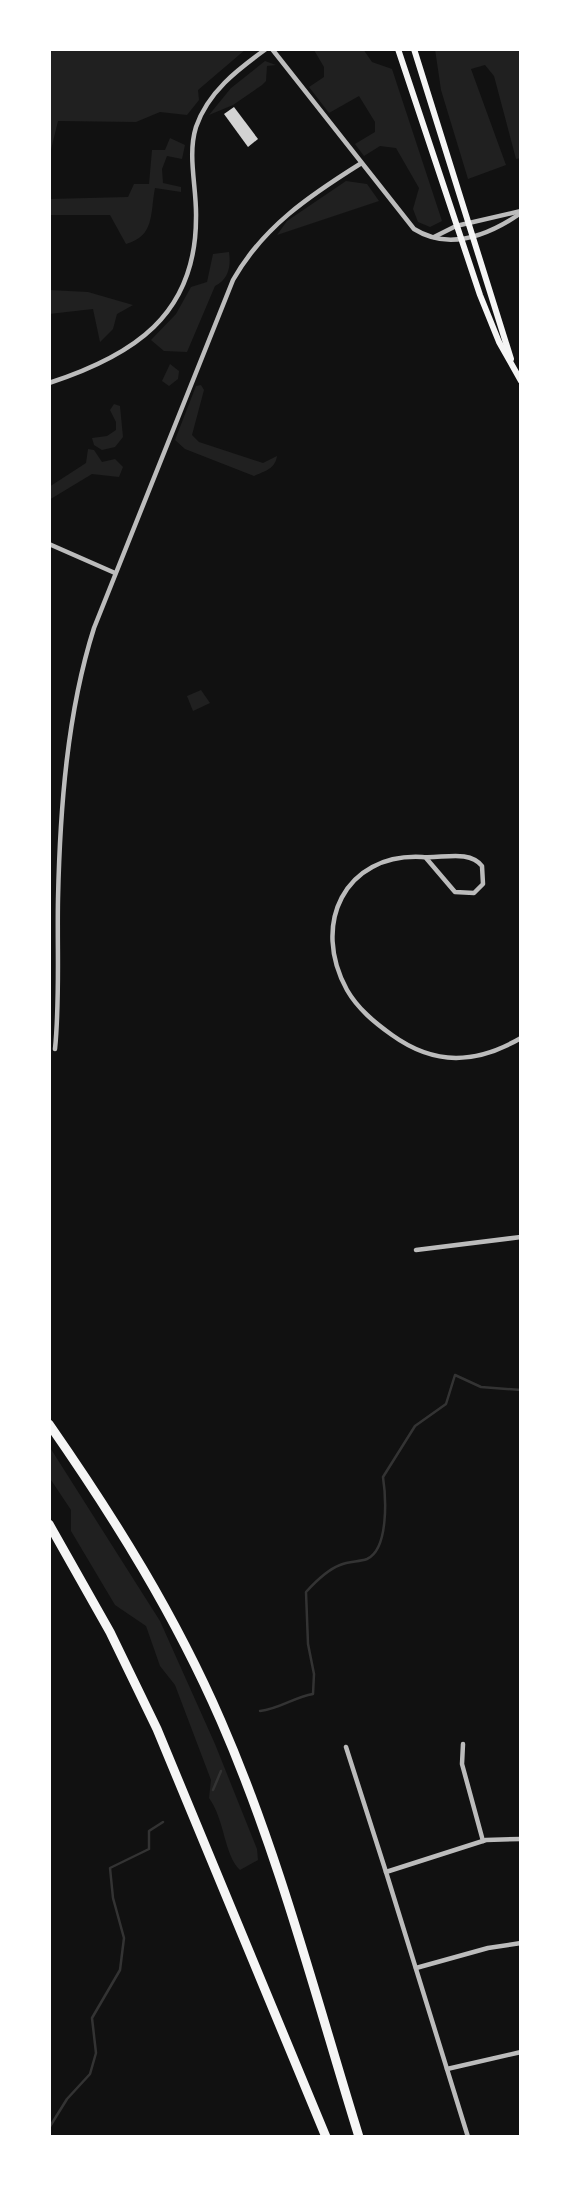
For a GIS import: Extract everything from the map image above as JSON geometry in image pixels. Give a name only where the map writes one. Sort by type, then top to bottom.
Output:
[{"type":"highway","points":[[49,1424],[156,1589],[221,1721],[266,1839],[359,2137]]},
{"type":"highway","points":[[49,1524],[110,1632],[157,1729],[326,2137]]},
{"type":"main road","points":[[398,49],[493,329],[521,381]]},
{"type":"main road","points":[[414,49],[513,364]]},
{"type":"street","points":[[49,383],[94,368],[128,350],[143,339],[168,309],[186,275],[194,243],[196,202],[192,155],[197,126],[216,90],[266,49]]},
{"type":"street","points":[[272,49],[360,164],[414,229],[446,242],[461,240],[521,212]]},
{"type":"street","points":[[55,1049],[58,895],[74,711],[86,653],[213,323],[242,264],[279,220],[313,193],[360,164]]},
{"type":"street","points":[[433,237],[469,222],[521,212]]},
{"type":"street","points":[[49,544],[115,573]]},
{"type":"street","points":[[426,858],[455,892],[468,895],[484,884],[485,872],[473,858],[399,857],[377,863],[359,875],[342,895],[334,918],[333,942],[337,966],[347,989],[376,1024],[408,1046],[429,1054],[449,1058],[481,1057],[521,1038]]},
{"type":"street","points":[[416,1250],[521,1237]]},
{"type":"street","points":[[463,1744],[462,1764],[483,1841]]},
{"type":"street","points":[[346,1747],[468,2137]]},
{"type":"street","points":[[386,1872],[483,1841],[521,1839]]},
{"type":"street","points":[[416,1968],[488,1948],[521,1943]]},
{"type":"street","points":[[447,2069],[521,2052]]},
{"type":"shaded area","points":[[49,49],[246,49],[198,90],[199,100],[187,115],[160,112],[136,122],[58,121],[49,158]]},
{"type":"shaded area","points":[[304,49],[363,49],[372,62],[392,69],[442,221],[430,227],[418,222],[413,209],[419,188],[396,148],[380,146],[364,156],[355,144],[375,132],[375,122],[359,96],[329,113],[309,87],[324,77],[324,67],[314,50]]},
{"type":"shaded area","points":[[435,49],[521,49],[521,158],[516,159],[494,76],[485,65],[471,69],[506,165],[468,179],[441,90]]},
{"type":"shaded area","points":[[265,61],[276,65],[267,66],[266,81],[262,85],[233,105],[209,115],[231,88]]},
{"type":"shaded area","points":[[170,138],[185,145],[182,159],[167,156],[162,169],[163,183],[181,187],[181,192],[155,188],[149,223],[142,236],[126,244],[110,215],[49,215],[49,199],[128,197],[134,184],[149,184],[152,150],[165,150]]},
{"type":"shaded area","points":[[346,181],[367,184],[379,201],[277,235],[287,221]]},
{"type":"shaded area","points":[[229,252],[228,272],[215,286],[187,352],[164,351],[151,340],[176,314],[191,287],[207,282],[213,254]]},
{"type":"shaded area","points":[[49,290],[88,292],[133,305],[117,314],[113,329],[100,342],[93,309],[49,314]]},
{"type":"shaded area","points":[[170,364],[179,371],[178,379],[169,386],[162,381]]},
{"type":"shaded area","points":[[201,385],[204,390],[192,435],[199,442],[263,463],[277,456],[272,467],[254,476],[185,449],[175,440],[196,386]]},
{"type":"shaded area","points":[[114,404],[120,406],[123,437],[115,447],[102,450],[94,445],[92,438],[107,436],[116,430],[116,422],[110,410]]},
{"type":"shaded area","points":[[88,449],[94,450],[102,462],[115,459],[123,467],[119,477],[92,474],[49,500],[49,487],[86,463]]},
{"type":"shaded area","points":[[201,690],[210,703],[193,711],[187,696]]},
{"type":"shaded area","points":[[49,1446],[160,1621],[215,1744],[257,1849],[258,1860],[240,1870],[231,1856],[209,1798],[211,1780],[175,1685],[160,1666],[146,1626],[115,1605],[71,1531],[71,1510],[49,1477]]},
{"type":"building","points":[[234,107],[258,139],[248,147],[224,114]]},
{"type":"waterway","points":[[260,1711],[313,1694],[314,1674],[308,1644],[306,1592],[335,1567],[367,1559],[374,1553],[383,1534],[383,1477],[415,1426],[446,1404],[455,1375],[481,1387],[521,1390]]},
{"type":"waterway","points":[[213,1790],[221,1771]]},
{"type":"waterway","points":[[49,2128],[67,2099],[90,2074],[96,2053],[92,2018],[120,1970],[124,1938],[113,1898],[110,1868],[149,1849],[149,1831],[163,1822]]}]
